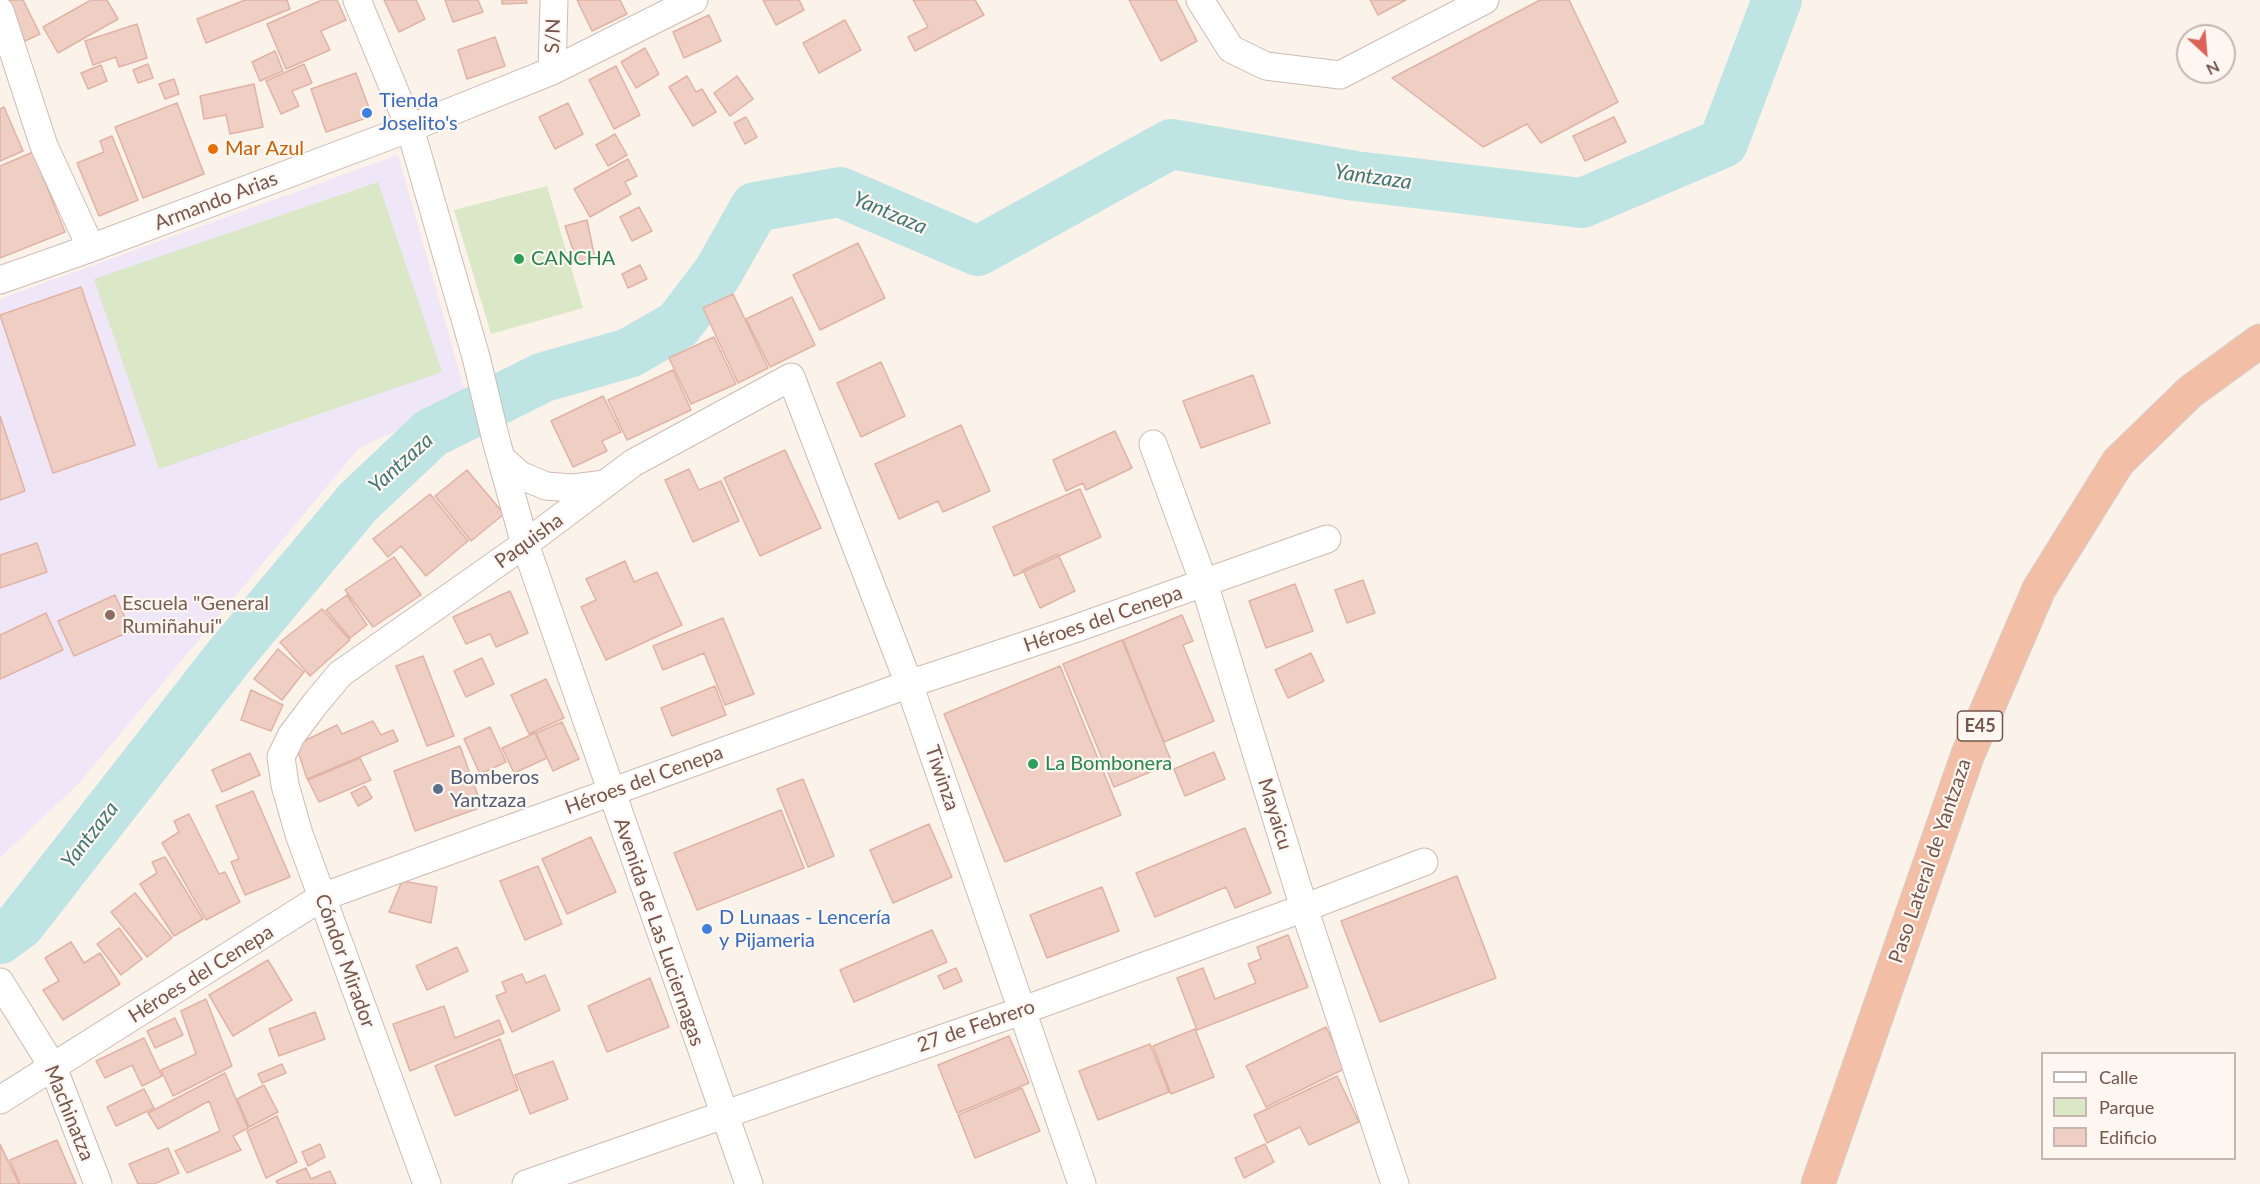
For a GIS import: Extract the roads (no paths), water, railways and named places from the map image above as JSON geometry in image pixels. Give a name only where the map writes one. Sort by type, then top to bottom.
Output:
[{"type":"highway","name":"Paso Lateral de Yantzaza","points":[[1818,1184],[1968,754],[2039,589],[2118,462],[2190,392],[2260,341]]},
{"type":"street","points":[[357,0],[410,128]]},
{"type":"street","name":"S/N","points":[[552,71],[554,0]]},
{"type":"street","name":"Armando Arias","points":[[0,280],[410,128],[552,71],[694,0]]},
{"type":"street","points":[[1200,0],[1231,49],[1266,66],[1340,75],[1485,0]]},
{"type":"street","points":[[0,11],[44,146],[91,248]]},
{"type":"street","name":"Avenida de Las Luciernagas","points":[[410,128],[476,357],[525,544],[748,1184]]},
{"type":"street","name":"Paquisha","points":[[291,736],[340,674],[525,544],[633,463],[791,377]]},
{"type":"street","name":"Tiwinza","points":[[791,377],[909,684],[1082,1184]]},
{"type":"street","name":"Mayaicu","points":[[1154,444],[1204,584],[1304,908],[1395,1184]]},
{"type":"street","points":[[499,449],[520,475],[546,486],[573,488],[606,484]]},
{"type":"street","name":"Héroes del Cenepa","points":[[0,1100],[322,897],[909,684],[1204,584],[1327,539]]},
{"type":"street","name":"Cóndor Mirador","points":[[291,736],[281,758],[285,785],[299,834],[427,1184]]},
{"type":"street","name":"27 de Febrero","points":[[526,1184],[1021,1011],[1424,862]]},
{"type":"street","name":"Machinatza","points":[[0,982],[53,1067],[98,1184]]},
{"type":"waterway","name":"Yantzaza","points":[[0,939],[20,924],[231,654],[358,502],[431,433],[544,377],[629,353],[678,325],[717,274],[755,207],[840,192],[978,251],[1171,144],[1355,176],[1582,203],[1723,143],[1777,0]]},
{"type":"place","name":"Tienda Joselito's","points":[[367,113]]},
{"type":"place","name":"Mar Azul","points":[[213,149]]},
{"type":"place","name":"CANCHA","points":[[519,259]]},
{"type":"place","name":"Escuela \"General Rumiñahui\"","points":[[110,615]]},
{"type":"place","name":"La Bombonera","points":[[1033,764]]},
{"type":"place","name":"Bomberos Yantzaza","points":[[438,789]]},
{"type":"place","name":"D Lunaas - Lencería y Pijameria","points":[[707,929]]}]
